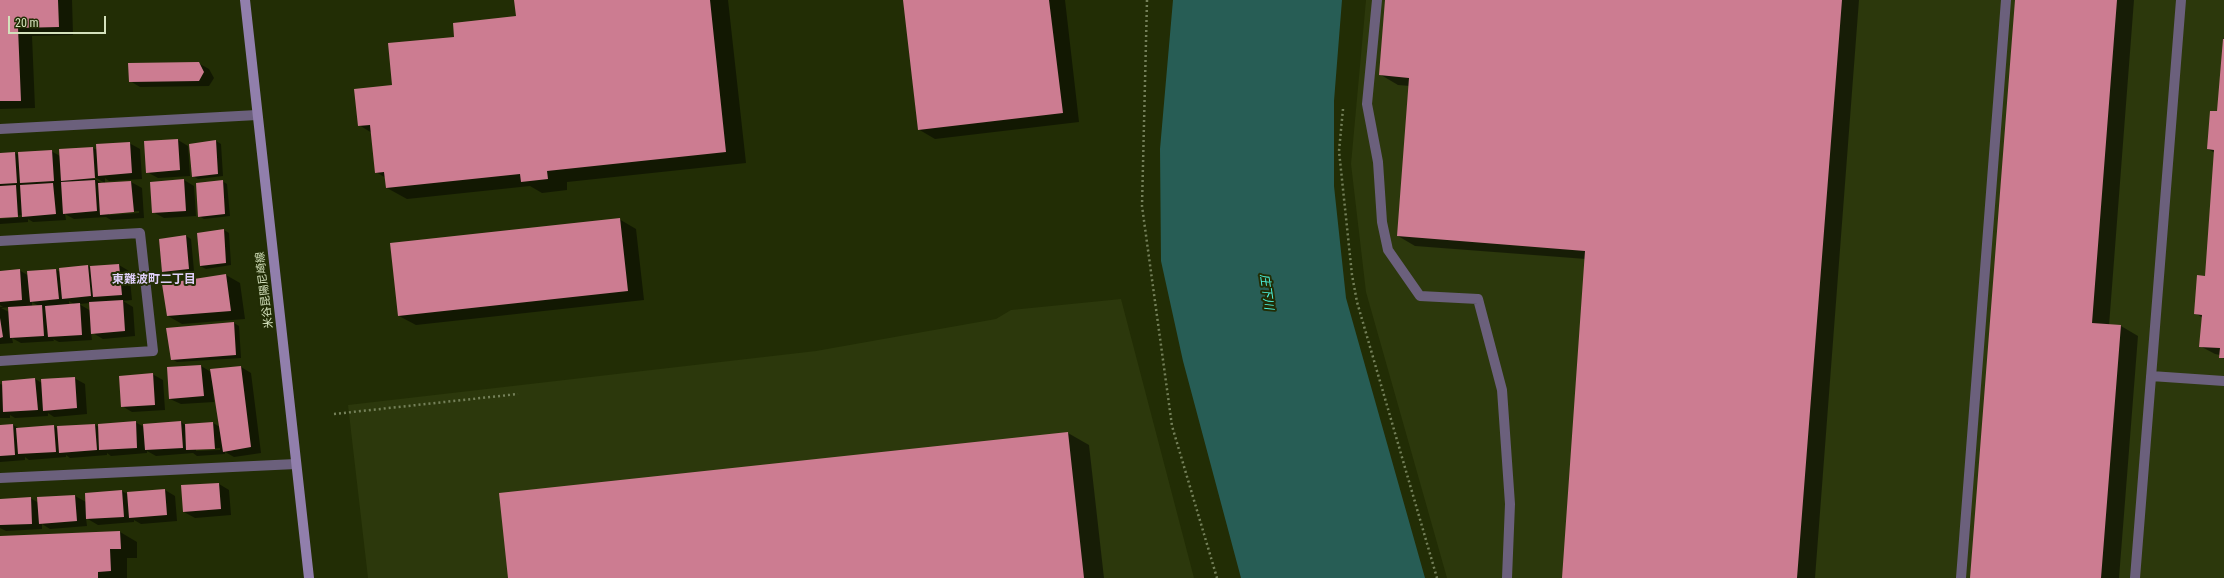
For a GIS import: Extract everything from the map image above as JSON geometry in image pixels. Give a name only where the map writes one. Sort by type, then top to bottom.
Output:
[{"type":"main road","name":"米谷昆陽尼崎線","points":[[244,0],[309,578]]},
{"type":"street","points":[[1377,0],[1367,104],[1378,162],[1382,222],[1388,250],[1420,296],[1478,299],[1502,390],[1510,504],[1507,578]]},
{"type":"street","points":[[1961,578],[2006,0]]},
{"type":"street","points":[[2135,578],[2181,0]]},
{"type":"street","points":[[0,129],[257,115]]},
{"type":"street","points":[[0,241],[140,233],[153,351],[0,361]]},
{"type":"street","points":[[2151,376],[2224,381]]},
{"type":"street","points":[[0,478],[296,464]]},
{"type":"path","points":[[1147,0],[1142,206],[1172,426],[1217,578]]},
{"type":"path","points":[[1344,103],[1339,151],[1352,275],[1357,302],[1437,578]]},
{"type":"path","points":[[334,414],[518,394]]},
{"type":"shaded area","points":[[1366,0],[2224,0],[2224,578],[1447,578],[1366,292],[1351,164]]},
{"type":"shaded area","points":[[1121,299],[1194,578],[368,578],[348,405],[816,351],[996,319],[1011,310]]},
{"type":"water","name":"庄下川","points":[[1173,0],[1342,0],[1334,101],[1334,186],[1346,298],[1425,578],[1241,578],[1183,361],[1161,261],[1160,149]]},
{"type":"building","points":[[0,0],[58,0],[59,27],[18,28],[21,101],[0,101]]},
{"type":"building","points":[[514,0],[710,0],[726,152],[547,171],[548,179],[521,182],[520,174],[386,188],[384,172],[375,173],[370,125],[358,126],[354,89],[392,85],[388,43],[454,37],[453,23],[516,16]]},
{"type":"building","points":[[903,0],[1049,0],[1063,113],[918,130]]},
{"type":"building","points":[[1385,0],[1842,0],[1797,578],[1562,578],[1585,251],[1397,236],[1409,78],[1379,75]]},
{"type":"building","points":[[2015,0],[2117,0],[2092,323],[2121,325],[2101,578],[1970,578]]},
{"type":"building","points":[[2223,39],[2224,358],[2219,358],[2220,348],[2199,347],[2202,315],[2194,314],[2197,275],[2205,276],[2214,150],[2207,149],[2210,111],[2217,111]]},
{"type":"building","points":[[199,62],[204,72],[199,81],[129,82],[128,63]]},
{"type":"building","points":[[178,139],[180,170],[146,173],[144,141]]},
{"type":"building","points":[[216,140],[218,174],[192,177],[189,144]]},
{"type":"building","points":[[130,142],[132,173],[98,176],[96,144]]},
{"type":"building","points":[[93,147],[95,178],[61,181],[59,149]]},
{"type":"building","points":[[52,150],[54,181],[20,183],[18,152]]},
{"type":"building","points":[[15,152],[17,183],[0,184],[0,153]]},
{"type":"building","points":[[184,179],[186,211],[152,213],[150,182]]},
{"type":"building","points":[[95,180],[97,211],[63,214],[61,182]]},
{"type":"building","points":[[223,180],[225,214],[198,217],[196,183]]},
{"type":"building","points":[[131,181],[134,212],[100,215],[98,183]]},
{"type":"building","points":[[53,183],[56,214],[22,217],[20,185]]},
{"type":"building","points":[[16,185],[18,217],[0,218],[0,186]]},
{"type":"building","points":[[620,218],[628,291],[398,316],[390,243]]},
{"type":"building","points":[[224,229],[226,263],[200,266],[197,233]]},
{"type":"building","points":[[186,235],[189,269],[162,272],[159,239]]},
{"type":"building","points":[[119,264],[122,295],[93,297],[90,266]]},
{"type":"building","points":[[88,265],[91,296],[62,299],[59,268]]},
{"type":"building","points":[[20,269],[22,300],[0,302],[0,271]]},
{"type":"building","points":[[56,269],[59,299],[30,302],[27,271]]},
{"type":"building","points":[[226,274],[231,311],[167,316],[162,284]]},
{"type":"building","points":[[123,300],[125,331],[91,334],[89,302]]},
{"type":"building","points":[[80,303],[82,335],[48,337],[45,306]]},
{"type":"building","points":[[42,305],[44,336],[10,338],[8,307]]},
{"type":"building","points":[[0,318],[3,337],[0,338]]},
{"type":"building","points":[[234,322],[236,355],[171,360],[166,328]]},
{"type":"building","points":[[201,365],[204,396],[169,399],[167,367]]},
{"type":"building","points":[[241,366],[251,447],[223,452],[210,369]]},
{"type":"building","points":[[153,373],[155,405],[121,407],[119,376]]},
{"type":"building","points":[[75,377],[77,408],[43,411],[41,379]]},
{"type":"building","points":[[35,378],[38,410],[3,412],[2,381]]},
{"type":"building","points":[[136,421],[137,448],[99,450],[98,424]]},
{"type":"building","points":[[181,421],[183,448],[145,450],[143,424]]},
{"type":"building","points":[[213,422],[215,449],[186,450],[185,424]]},
{"type":"building","points":[[13,424],[15,455],[0,456],[0,425]]},
{"type":"building","points":[[95,424],[97,450],[59,453],[57,426]]},
{"type":"building","points":[[54,425],[56,452],[18,454],[16,428]]},
{"type":"building","points":[[1068,432],[1084,578],[508,578],[499,493]]},
{"type":"building","points":[[219,483],[221,509],[183,512],[181,485]]},
{"type":"building","points":[[165,489],[167,515],[129,518],[127,492]]},
{"type":"building","points":[[122,490],[124,517],[86,519],[85,493]]},
{"type":"building","points":[[75,495],[77,521],[39,524],[37,497]]},
{"type":"building","points":[[31,497],[32,524],[0,525],[0,499]]},
{"type":"building","points":[[120,531],[121,549],[110,549],[111,571],[98,572],[98,578],[0,578],[0,536]]},
{"type":"district","name":"東難波町二丁目","points":[[154,280]]}]
